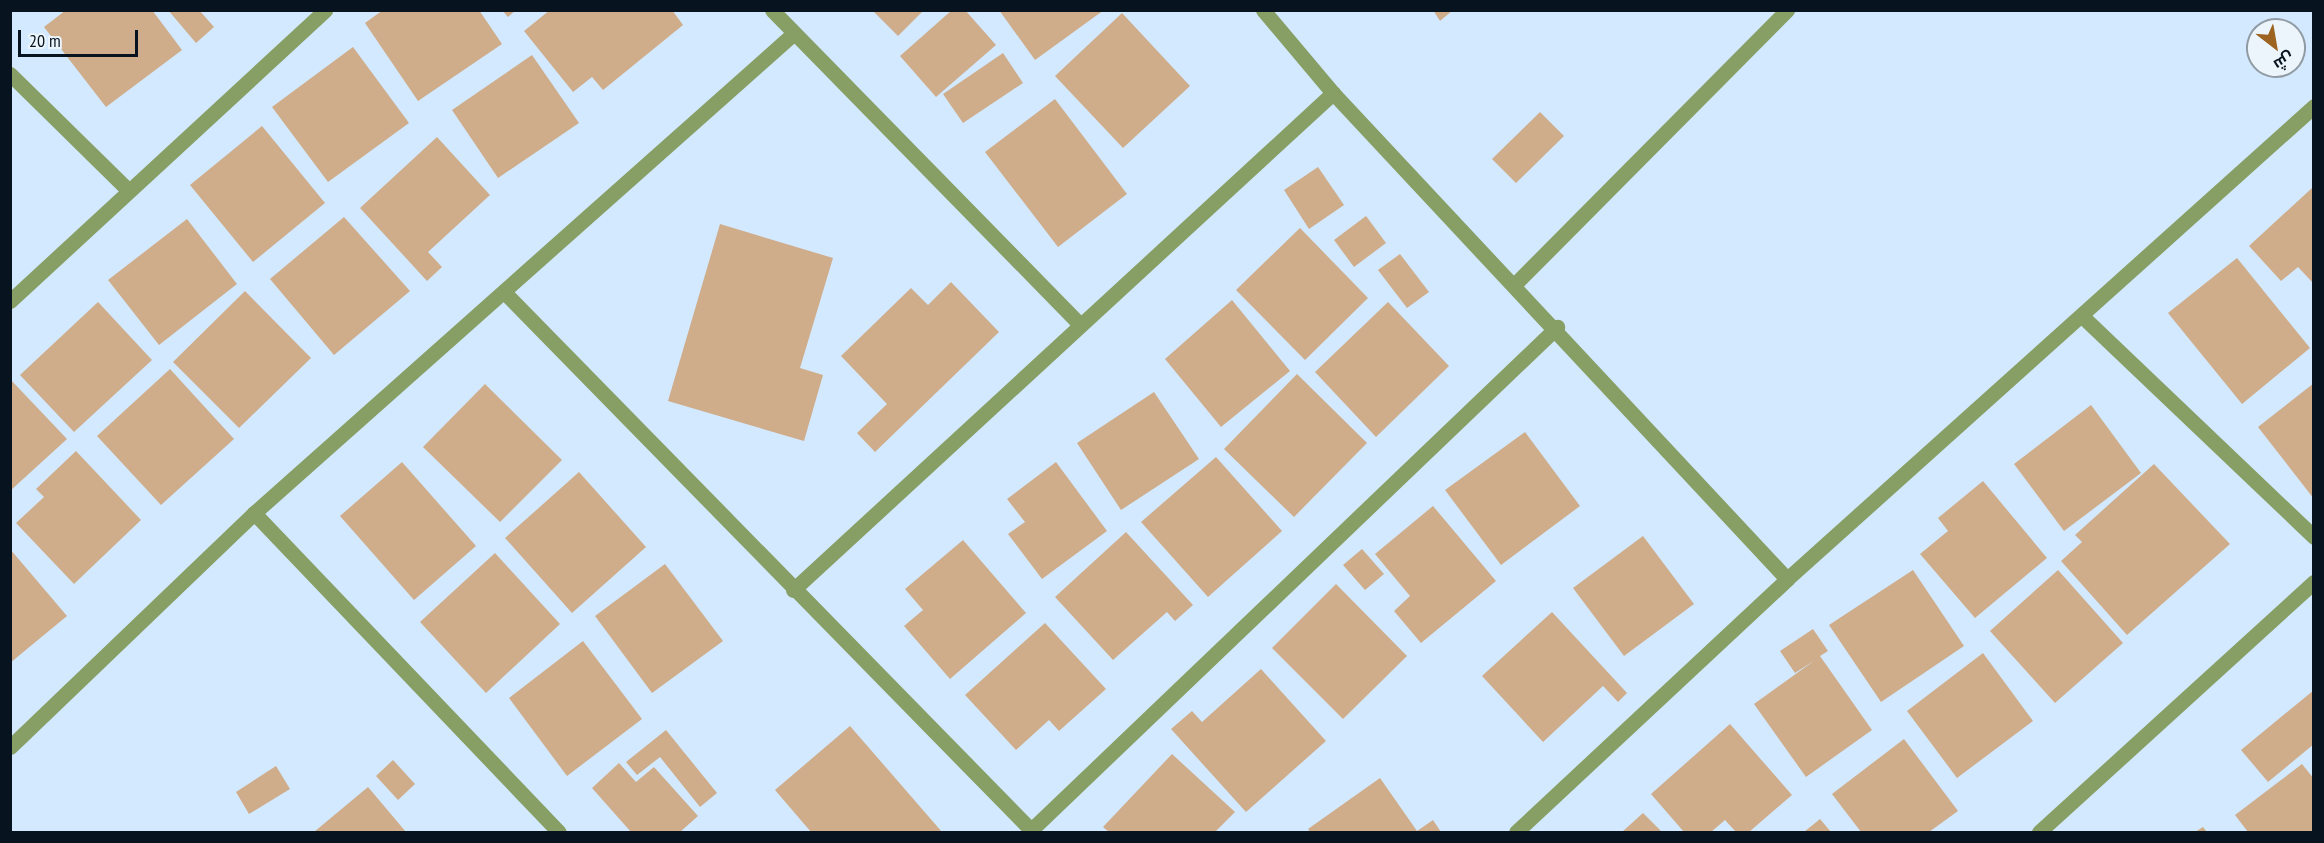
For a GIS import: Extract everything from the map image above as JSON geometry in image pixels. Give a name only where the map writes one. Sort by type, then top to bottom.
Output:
[{"type":"street","points":[[10,301],[324,10]]},
{"type":"street","points":[[772,10],[1078,323]]},
{"type":"street","points":[[1263,10],[1333,93],[1516,283],[1786,579]]},
{"type":"street","points":[[1516,283],[1787,10]]},
{"type":"street","points":[[10,747],[254,513],[506,294],[794,33]]},
{"type":"street","points":[[10,74],[128,190]]},
{"type":"street","points":[[793,590],[1078,323],[1333,93]]},
{"type":"street","points":[[1516,832],[1786,579],[2083,317],[2313,106]]},
{"type":"street","points":[[506,294],[1030,831],[1557,327]]},
{"type":"street","points":[[2083,317],[2313,537]]},
{"type":"street","points":[[254,513],[559,832]]},
{"type":"street","points":[[2039,832],[2313,582]]},
{"type":"building","points":[[66,10],[152,10],[182,50],[106,107],[44,27]]},
{"type":"building","points":[[168,10],[199,10],[214,27],[196,43]]},
{"type":"building","points":[[383,10],[479,10],[502,44],[418,101],[365,23]]},
{"type":"building","points":[[502,10],[516,10],[508,17]]},
{"type":"building","points":[[550,10],[672,10],[683,25],[603,90],[592,77],[573,92],[524,31]]},
{"type":"building","points":[[872,10],[924,10],[898,36]]},
{"type":"building","points":[[952,10],[965,10],[996,45],[936,97],[900,56]]},
{"type":"building","points":[[999,10],[1104,10],[1035,60]]},
{"type":"building","points":[[1433,10],[1453,10],[1440,21]]},
{"type":"building","points":[[1122,13],[1190,86],[1123,148],[1055,76]]},
{"type":"building","points":[[353,47],[409,123],[328,182],[272,107]]},
{"type":"building","points":[[1003,53],[1023,83],[963,123],[943,94]]},
{"type":"building","points":[[532,55],[579,123],[498,178],[452,110]]},
{"type":"building","points":[[1055,99],[1127,194],[1058,247],[985,152]]},
{"type":"building","points":[[1540,112],[1564,136],[1516,183],[1492,159]]},
{"type":"building","points":[[262,126],[325,203],[253,262],[190,185]]},
{"type":"building","points":[[437,137],[490,195],[428,252],[442,267],[427,281],[360,208]]},
{"type":"building","points":[[1318,167],[1344,205],[1309,229],[1284,190]]},
{"type":"building","points":[[2312,188],[2314,284],[2298,267],[2281,281],[2249,246]]},
{"type":"building","points":[[1366,216],[1386,243],[1354,267],[1334,240]]},
{"type":"building","points":[[344,217],[410,291],[334,355],[270,279]]},
{"type":"building","points":[[187,219],[237,284],[159,345],[108,280]]},
{"type":"building","points":[[720,224],[833,258],[800,368],[823,375],[804,441],[668,401]]},
{"type":"building","points":[[1300,228],[1368,298],[1305,360],[1236,290]]},
{"type":"building","points":[[1400,254],[1429,292],[1407,308],[1378,270]]},
{"type":"building","points":[[2237,258],[2310,348],[2242,404],[2168,313]]},
{"type":"building","points":[[951,282],[999,332],[875,452],[857,433],[887,404],[841,356],[911,288],[928,305]]},
{"type":"building","points":[[245,291],[311,358],[239,428],[173,362]]},
{"type":"building","points":[[1232,300],[1290,371],[1221,427],[1165,359]]},
{"type":"building","points":[[98,302],[152,360],[74,432],[20,375]]},
{"type":"building","points":[[1388,302],[1449,366],[1376,437],[1315,372]]},
{"type":"building","points":[[170,369],[234,439],[161,505],[97,436]]},
{"type":"building","points":[[1297,374],[1367,443],[1294,517],[1224,449]]},
{"type":"building","points":[[10,379],[67,439],[10,491]]},
{"type":"building","points":[[2314,383],[2314,499],[2258,427]]},
{"type":"building","points":[[485,384],[562,460],[500,522],[423,447]]},
{"type":"building","points":[[1154,392],[1199,459],[1121,510],[1077,443]]},
{"type":"building","points":[[2091,405],[2141,473],[2064,531],[2014,464]]},
{"type":"building","points":[[1525,432],[1580,506],[1501,565],[1445,490]]},
{"type":"building","points":[[76,451],[141,520],[74,584],[16,523],[44,497],[36,489]]},
{"type":"building","points":[[1216,457],[1282,531],[1208,597],[1141,522]]},
{"type":"building","points":[[402,462],[476,546],[414,600],[340,516]]},
{"type":"building","points":[[1056,462],[1107,531],[1042,579],[1008,534],[1025,522],[1007,499]]},
{"type":"building","points":[[2154,464],[2230,544],[2127,635],[2061,561],[2082,542],[2075,535]]},
{"type":"building","points":[[579,472],[646,547],[572,613],[505,538]]},
{"type":"building","points":[[1983,481],[2047,558],[1975,618],[1920,554],[1948,531],[1938,518]]},
{"type":"building","points":[[1433,506],[1496,581],[1421,643],[1394,611],[1410,596],[1375,554]]},
{"type":"building","points":[[1126,532],[1193,605],[1175,621],[1167,612],[1113,660],[1055,597]]},
{"type":"building","points":[[1643,536],[1694,604],[1624,656],[1573,588]]},
{"type":"building","points":[[963,540],[1026,613],[950,679],[904,626],[923,610],[905,589]]},
{"type":"building","points":[[10,549],[67,616],[10,663]]},
{"type":"building","points":[[1362,549],[1384,574],[1365,590],[1343,565]]},
{"type":"building","points":[[495,553],[560,624],[486,693],[420,622]]},
{"type":"building","points":[[665,564],[723,641],[652,693],[595,616]]},
{"type":"building","points":[[1913,570],[1964,646],[1881,702],[1829,625]]},
{"type":"building","points":[[2058,570],[2123,643],[2055,703],[1990,631]]},
{"type":"building","points":[[1336,584],[1407,656],[1343,719],[1272,648]]},
{"type":"building","points":[[1552,612],[1627,693],[1618,702],[1603,686],[1543,742],[1482,676]]},
{"type":"building","points":[[1045,623],[1106,689],[1059,731],[1049,720],[1016,750],[965,695]]},
{"type":"building","points":[[1813,629],[1828,651],[1820,656],[1872,730],[1806,777],[1754,704],[1815,660],[1795,673],[1780,651]]},
{"type":"building","points":[[583,641],[642,719],[567,776],[509,698]]},
{"type":"building","points":[[1983,653],[2033,721],[1957,778],[1907,711]]},
{"type":"building","points":[[1261,669],[1326,741],[1246,812],[1171,729],[1192,711],[1202,722]]},
{"type":"building","points":[[2314,690],[2314,744],[2268,782],[2241,750]]},
{"type":"building","points":[[1730,724],[1792,795],[1749,832],[1736,832],[1725,820],[1711,832],[1684,832],[1651,794]]},
{"type":"building","points":[[850,726],[942,832],[811,832],[775,790]]},
{"type":"building","points":[[666,730],[717,793],[700,807],[660,757],[637,775],[626,762]]},
{"type":"building","points":[[1904,739],[1958,811],[1929,832],[1861,832],[1832,794]]},
{"type":"building","points":[[1172,754],[1235,812],[1215,832],[1109,832],[1103,827]]},
{"type":"building","points":[[393,760],[415,784],[398,800],[376,776]]},
{"type":"building","points":[[619,763],[636,782],[654,767],[698,816],[680,832],[631,832],[592,788]]},
{"type":"building","points":[[2302,764],[2314,779],[2314,832],[2248,832],[2235,815]]},
{"type":"building","points":[[276,766],[290,789],[249,814],[236,792]]},
{"type":"building","points":[[1380,778],[1417,831],[1433,820],[1441,832],[1310,832],[1308,829]]},
{"type":"building","points":[[368,787],[406,832],[314,832]]},
{"type":"building","points":[[1643,813],[1662,832],[1622,832]]},
{"type":"building","points":[[1820,819],[1831,832],[1804,832]]},
{"type":"building","points":[[2203,827],[2207,832],[2195,832]]}]
